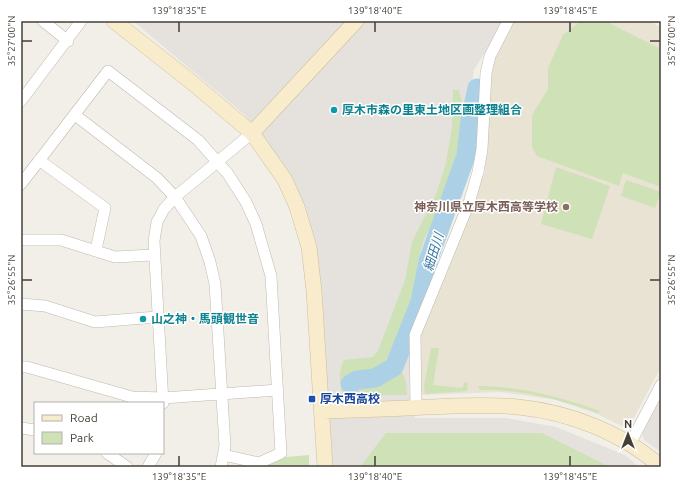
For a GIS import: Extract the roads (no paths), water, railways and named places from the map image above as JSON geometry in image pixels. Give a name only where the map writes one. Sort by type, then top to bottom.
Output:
[{"type":"street","points":[[43,21],[68,40]]},
{"type":"street","points":[[21,101],[81,21]]},
{"type":"street","points":[[114,21],[189,80],[252,133],[285,180],[297,207],[308,247],[314,291],[325,467]]},
{"type":"street","points":[[163,400],[153,254],[154,236],[157,222],[164,209],[175,197],[217,160],[252,133],[356,21]]},
{"type":"street","points":[[416,408],[415,335],[475,185],[482,149],[486,73],[490,56],[508,21]]},
{"type":"street","points":[[21,184],[108,71],[176,122],[198,140],[217,160],[246,202],[256,224],[265,251],[270,276],[281,453],[259,463],[224,455]]},
{"type":"street","points":[[75,115],[157,178],[175,197],[201,236],[210,262],[215,284],[222,393],[224,455],[221,467]]},
{"type":"street","points":[[39,160],[105,208],[96,250]]},
{"type":"street","points":[[21,240],[61,240],[115,257],[153,254]]},
{"type":"street","points":[[21,304],[45,306],[95,322],[157,318]]},
{"type":"street","points":[[21,368],[27,367],[132,397],[163,400],[222,393],[278,390]]},
{"type":"street","points":[[630,444],[661,385]]},
{"type":"street","points":[[321,411],[487,406],[519,407],[575,419],[630,444],[661,467]]},
{"type":"street","points":[[21,428],[34,430]]},
{"type":"street","points":[[108,454],[126,467]]},
{"type":"street","points":[[148,467],[155,454]]},
{"type":"waterway","name":"細田川","points":[[350,384],[357,380],[375,378],[394,367],[420,302],[428,261],[466,156],[470,121],[477,88]]},
{"type":"place","name":"厚木市森の里東土地区画整理組合","points":[[334,110]]},
{"type":"place","name":"神奈川県立厚木西高等学校","points":[[566,207]]},
{"type":"place","name":"山之神・馬頭観世音","points":[[143,319]]},
{"type":"place","name":"厚木西高校","points":[[312,399]]}]
